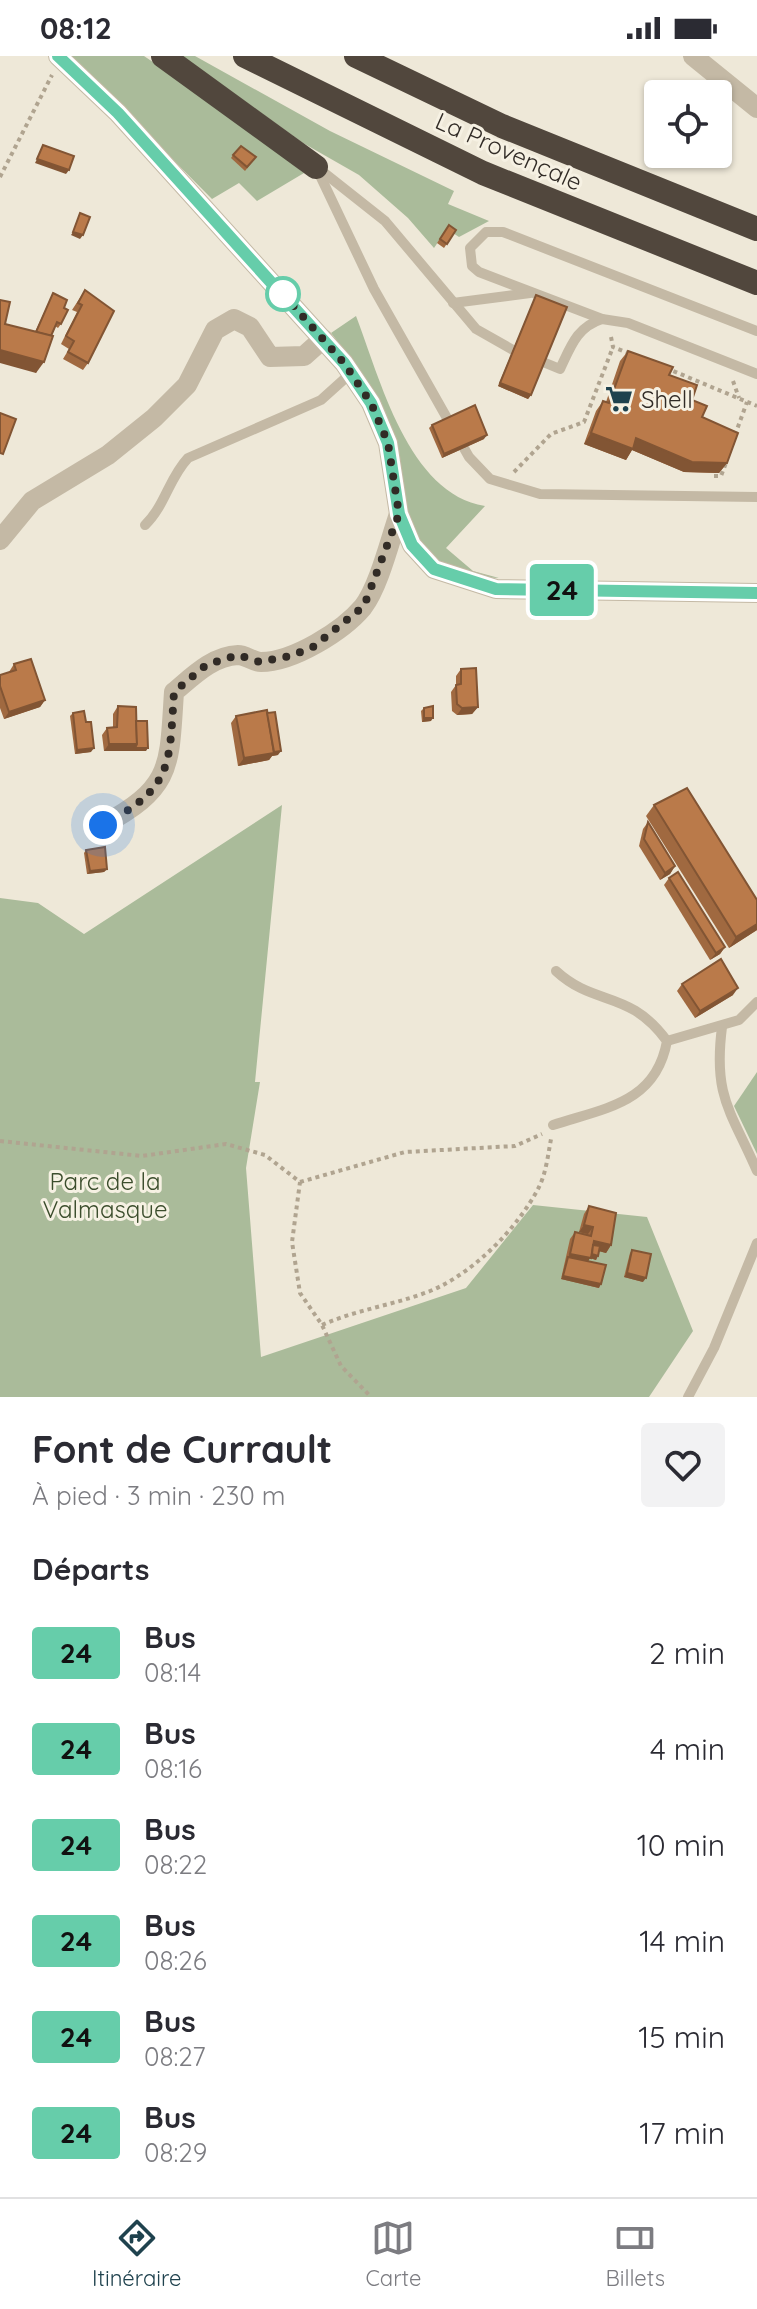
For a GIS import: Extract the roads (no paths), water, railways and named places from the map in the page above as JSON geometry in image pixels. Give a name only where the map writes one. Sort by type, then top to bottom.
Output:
[{"type":"highway","points":[[163,56],[316,167]]},
{"type":"highway","name":"La Provençale","points":[[245,56],[483,173],[757,283]]},
{"type":"highway","name":"La Provençale","points":[[356,56],[502,126],[757,229]]},
{"type":"highway","points":[[609,171],[757,210]]},
{"type":"street","points":[[693,56],[757,108]]},
{"type":"street","points":[[59,57],[118,113],[351,373],[371,403],[388,443],[399,514],[412,545],[434,569],[496,589],[757,593]]},
{"type":"street","points":[[0,540],[32,501],[108,455],[154,418],[187,385],[215,330],[234,319],[250,327],[270,357],[304,356],[323,339]]},
{"type":"street","points":[[103,825],[140,805],[164,775],[174,692],[206,665],[238,655],[260,662],[313,647],[364,606],[399,514]]},
{"type":"lane","points":[[316,167],[385,221],[476,329],[513,350]]},
{"type":"lane","points":[[316,167],[374,289],[479,470],[502,485],[540,494],[757,497]]},
{"type":"lane","points":[[757,331],[503,232],[486,232],[472,242],[469,258],[479,272],[602,319],[628,323],[757,374]]},
{"type":"lane","points":[[453,303],[533,293]]},
{"type":"lane","points":[[543,362],[560,369],[577,334],[584,326],[602,319]]},
{"type":"lane","points":[[145,525],[166,498],[180,467],[188,458],[321,400],[351,373]]},
{"type":"lane","points":[[553,1125],[637,1096],[653,1078],[664,1058],[667,1041],[651,1019],[633,1006],[569,983],[556,971]]},
{"type":"lane","points":[[667,1041],[739,1020],[757,1002]]},
{"type":"lane","points":[[722,1027],[719,1087],[736,1132],[757,1171]]},
{"type":"lane","points":[[688,1397],[714,1348],[757,1243]]},
{"type":"place","name":"Shell","points":[[619,399]]},
{"type":"park label","name":"Parc de la Valmasque","points":[[105,1195]]}]
